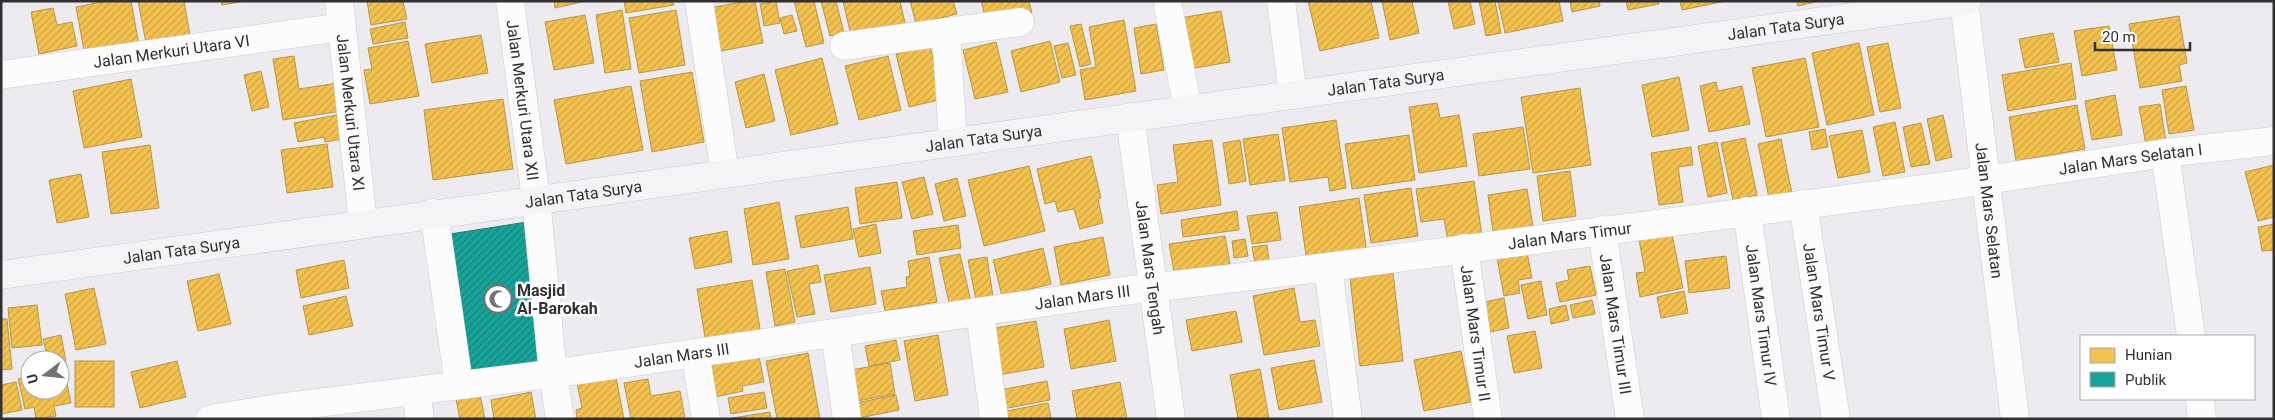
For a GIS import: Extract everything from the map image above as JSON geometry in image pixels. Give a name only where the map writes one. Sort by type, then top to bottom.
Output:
[{"type":"street","name":"Jalan Merkuri Utara XII","points":[[510,1],[536,199],[553,373],[560,419]]},
{"type":"street","points":[[699,1],[725,173]]},
{"type":"street","points":[[1281,1],[1292,95]]},
{"type":"street","name":"Jalan Tata Surya","points":[[1,275],[1965,1]]},
{"type":"street","name":"Jalan Mars Selatan","points":[[1965,1],[2014,419]]},
{"type":"street","points":[[1168,7],[1188,109]]},
{"type":"street","name":"Jalan Merkuri Utara VI","points":[[1,75],[341,14]]},
{"type":"street","name":"Jalan Merkuri Utara XI","points":[[341,14],[363,223]]},
{"type":"street","points":[[844,46],[1020,22]]},
{"type":"street","points":[[946,32],[953,141]]},
{"type":"street","name":"Jalan Mars Tengah","points":[[1130,117],[1171,419]]},
{"type":"street","name":"Jalan Mars Selatan I","points":[[1985,179],[2166,153],[2274,141]]},
{"type":"street","points":[[2166,153],[2191,335]]},
{"type":"street","name":"Jalan Mars Timur","points":[[1153,288],[1328,267],[1985,179]]},
{"type":"street","name":"Jalan Mars Timur V","points":[[1803,204],[1836,419]]},
{"type":"street","name":"Jalan Mars Timur IV","points":[[1748,211],[1776,419]]},
{"type":"street","points":[[433,214],[459,385]]},
{"type":"street","name":"Jalan Mars Timur III","points":[[1602,230],[1630,419]]},
{"type":"street","name":"Jalan Mars Timur II","points":[[1464,248],[1488,419]]},
{"type":"street","points":[[1328,267],[1348,419]]},
{"type":"street","name":"Jalan Mars III","points":[[210,419],[279,413],[416,391],[1153,288]]},
{"type":"street","points":[[980,313],[994,419]]},
{"type":"street","points":[[835,333],[847,419]]},
{"type":"street","points":[[695,353],[706,419]]},
{"type":"street","points":[[416,391],[420,419]]},
{"type":"street","points":[[2200,400],[2202,419]]},
{"type":"building: Hunian","points":[[106,1],[131,1],[139,45],[85,56],[76,7]]},
{"type":"building: Hunian","points":[[138,1],[184,1],[190,35],[146,43]]},
{"type":"building: Hunian","points":[[221,1],[245,1],[222,5]]},
{"type":"building: Hunian","points":[[367,1],[403,1],[407,19],[371,25]]},
{"type":"building: Hunian","points":[[554,1],[586,1],[555,8]]},
{"type":"building: Hunian","points":[[624,1],[673,1],[674,5],[626,13]]},
{"type":"building: Hunian","points":[[755,1],[763,43],[716,52],[708,8]]},
{"type":"building: Hunian","points":[[776,1],[780,23],[764,26],[760,4]]},
{"type":"building: Hunian","points":[[794,1],[814,1],[824,43],[806,47]]},
{"type":"building: Hunian","points":[[821,1],[836,1],[844,33],[830,36]]},
{"type":"building: Hunian","points":[[843,1],[900,1],[906,27],[852,40]]},
{"type":"building: Hunian","points":[[910,1],[953,1],[957,14],[916,24]]},
{"type":"building: Hunian","points":[[981,1],[1029,1],[1032,13],[987,24]]},
{"type":"building: Hunian","points":[[1308,1],[1371,1],[1379,38],[1320,51]]},
{"type":"building: Hunian","points":[[1382,1],[1412,1],[1419,33],[1390,40]]},
{"type":"building: Hunian","points":[[1448,1],[1470,1],[1475,24],[1454,29]]},
{"type":"building: Hunian","points":[[1479,1],[1495,1],[1501,33],[1486,36]]},
{"type":"building: Hunian","points":[[1498,1],[1559,1],[1563,21],[1505,33]]},
{"type":"building: Hunian","points":[[1570,1],[1599,1],[1600,6],[1572,12]]},
{"type":"building: Hunian","points":[[1626,1],[1658,1],[1659,4],[1628,10]]},
{"type":"building: Hunian","points":[[1680,1],[1726,1],[1682,10]]},
{"type":"building: Hunian","points":[[1797,1],[1820,1],[1798,6]]},
{"type":"building: Hunian","points":[[53,8],[57,25],[72,22],[77,46],[39,54],[31,12]]},
{"type":"building: Hunian","points":[[622,10],[631,69],[605,73],[596,15]]},
{"type":"building: Hunian","points":[[676,10],[685,65],[639,73],[629,18]]},
{"type":"building: Hunian","points":[[1221,11],[1230,62],[1189,69],[1180,18]]},
{"type":"building: Hunian","points":[[585,15],[594,63],[554,70],[545,22]]},
{"type":"building: Hunian","points":[[792,15],[797,31],[784,34],[780,18]]},
{"type":"building: Hunian","points":[[2179,16],[2187,63],[2179,65],[2182,81],[2140,88],[2129,24]]},
{"type":"building: Hunian","points":[[1124,20],[1136,91],[1085,100],[1080,70],[1096,67],[1089,27]]},
{"type":"building: Hunian","points":[[405,22],[408,38],[373,44],[370,29]]},
{"type":"building: Hunian","points":[[1081,24],[1091,64],[1080,67],[1070,26]]},
{"type":"building: Hunian","points":[[1156,24],[1164,70],[1141,74],[1134,28]]},
{"type":"building: Hunian","points":[[2109,26],[2117,70],[2082,76],[2074,31]]},
{"type":"building: Hunian","points":[[2053,33],[2059,62],[2025,68],[2019,39]]},
{"type":"building: Hunian","points":[[481,35],[488,73],[432,83],[425,44]]},
{"type":"building: Hunian","points":[[408,41],[419,96],[370,104],[364,70],[372,69],[368,48]]},
{"type":"building: Hunian","points":[[1050,41],[1060,82],[1021,92],[1011,51]]},
{"type":"building: Hunian","points":[[996,42],[1008,92],[975,99],[963,50]]},
{"type":"building: Hunian","points":[[1068,43],[1076,75],[1062,78],[1054,46]]},
{"type":"building: Hunian","points":[[1859,43],[1874,115],[1827,125],[1812,53]]},
{"type":"building: Hunian","points":[[1888,43],[1901,108],[1880,112],[1867,47]]},
{"type":"building: Hunian","points":[[930,46],[943,99],[909,107],[896,54]]},
{"type":"building: Hunian","points":[[294,56],[299,89],[337,83],[342,111],[283,120],[273,59]]},
{"type":"building: Hunian","points":[[888,56],[901,110],[859,120],[845,66]]},
{"type":"building: Hunian","points":[[822,58],[838,124],[791,135],[775,70]]},
{"type":"building: Hunian","points":[[1805,58],[1819,127],[1766,137],[1752,68]]},
{"type":"building: Hunian","points":[[2071,63],[2076,99],[2008,111],[2002,75]]},
{"type":"building: Hunian","points":[[261,71],[269,107],[252,111],[244,75]]},
{"type":"building: Hunian","points":[[692,72],[704,142],[652,152],[640,81]]},
{"type":"building: Hunian","points":[[764,74],[775,121],[746,128],[735,82]]},
{"type":"building: Hunian","points":[[1679,77],[1689,130],[1652,137],[1642,85]]},
{"type":"building: Hunian","points":[[131,79],[142,137],[84,148],[73,91]]},
{"type":"building: Hunian","points":[[1716,82],[1718,91],[1742,86],[1750,124],[1709,132],[1700,86]]},
{"type":"building: Hunian","points":[[631,86],[643,150],[566,164],[554,100]]},
{"type":"building: Hunian","points":[[2186,86],[2194,130],[2169,134],[2162,90]]},
{"type":"building: Hunian","points":[[1580,88],[1591,165],[1533,173],[1521,97]]},
{"type":"building: Hunian","points":[[2115,95],[2122,135],[2092,140],[2085,101]]},
{"type":"building: Hunian","points":[[503,99],[513,169],[433,180],[424,110]]},
{"type":"building: Hunian","points":[[1437,103],[1440,118],[1459,115],[1467,166],[1419,173],[1409,107]]},
{"type":"building: Hunian","points":[[2160,104],[2166,141],[2146,145],[2139,107]]},
{"type":"building: Hunian","points":[[2077,105],[2085,149],[2016,161],[2009,117]]},
{"type":"building: Hunian","points":[[337,115],[337,118],[344,117],[348,138],[325,142],[324,137],[298,142],[294,123]]},
{"type":"building: Hunian","points":[[1943,115],[1952,157],[1936,161],[1927,119]]},
{"type":"building: Hunian","points":[[1336,120],[1346,188],[1330,191],[1328,177],[1290,182],[1282,128]]},
{"type":"building: Hunian","points":[[1895,122],[1905,172],[1883,176],[1873,127]]},
{"type":"building: Hunian","points":[[1921,123],[1930,164],[1911,167],[1903,127]]},
{"type":"building: Hunian","points":[[1523,127],[1530,169],[1479,176],[1473,134]]},
{"type":"building: Hunian","points":[[1825,129],[1828,147],[1812,150],[1809,132]]},
{"type":"building: Hunian","points":[[1862,130],[1870,172],[1838,178],[1829,136]]},
{"type":"building: Hunian","points":[[1278,134],[1285,180],[1250,185],[1243,139]]},
{"type":"building: Hunian","points":[[1409,135],[1415,180],[1352,189],[1345,144]]},
{"type":"building: Hunian","points":[[1745,138],[1757,195],[1733,200],[1721,143]]},
{"type":"building: Hunian","points":[[1781,139],[1793,199],[1770,203],[1758,144]]},
{"type":"building: Hunian","points":[[1212,140],[1221,205],[1161,214],[1157,185],[1178,182],[1173,145]]},
{"type":"building: Hunian","points":[[1240,140],[1246,181],[1229,184],[1223,143]]},
{"type":"building: Hunian","points":[[1717,142],[1727,193],[1708,197],[1698,146]]},
{"type":"building: Hunian","points":[[327,144],[333,187],[287,193],[281,150]]},
{"type":"building: Hunian","points":[[150,145],[159,208],[111,214],[102,152]]},
{"type":"building: Hunian","points":[[1691,147],[1693,165],[1678,167],[1683,202],[1659,205],[1651,153]]},
{"type":"building: Hunian","points":[[1091,156],[1101,198],[1098,199],[1103,223],[1080,229],[1074,209],[1058,212],[1055,201],[1045,204],[1037,169]]},
{"type":"building: Hunian","points":[[2274,165],[2274,217],[2258,221],[2245,172]]},
{"type":"building: Hunian","points":[[1029,166],[1045,231],[984,246],[968,180]]},
{"type":"building: Hunian","points":[[1570,171],[1576,216],[1543,221],[1537,176]]},
{"type":"building: Hunian","points":[[81,174],[89,217],[57,223],[49,180]]},
{"type":"building: Hunian","points":[[924,177],[933,214],[912,219],[902,182]]},
{"type":"building: Hunian","points":[[957,178],[966,216],[944,221],[935,184]]},
{"type":"building: Hunian","points":[[1474,181],[1482,236],[1448,241],[1444,219],[1421,222],[1416,189]]},
{"type":"building: Hunian","points":[[897,182],[902,218],[860,224],[855,188]]},
{"type":"building: Hunian","points":[[1411,188],[1418,236],[1371,243],[1364,195]]},
{"type":"building: Hunian","points":[[1527,189],[1533,227],[1493,232],[1488,195]]},
{"type":"building: Hunian","points":[[1359,198],[1367,253],[1307,262],[1299,207]]},
{"type":"building: Hunian","points":[[779,202],[789,259],[753,265],[744,209]]},
{"type":"building: Hunian","points":[[848,207],[853,239],[801,248],[795,216]]},
{"type":"building: Hunian","points":[[1237,211],[1239,230],[1183,237],[1181,220]]},
{"type":"building: Hunian","points":[[1277,212],[1281,240],[1252,244],[1247,216]]},
{"type":"building: Hunian","points":[[876,224],[881,253],[859,257],[853,229]]},
{"type":"building: Hunian","points":[[2274,224],[2274,250],[2262,251],[2258,227]]},
{"type":"building: Hunian","points":[[958,225],[961,248],[917,255],[913,231]]},
{"type":"building: Hunian","points":[[727,231],[732,262],[695,269],[689,238]]},
{"type":"building: Hunian","points":[[1672,234],[1683,288],[1640,297],[1636,273],[1645,272],[1639,240]]},
{"type":"building: Hunian","points":[[1225,236],[1230,264],[1174,272],[1169,244]]},
{"type":"building: Hunian","points":[[1103,237],[1110,275],[1061,285],[1054,247]]},
{"type":"building: Hunian","points":[[1245,239],[1248,256],[1234,258],[1232,241]]},
{"type":"building: Hunian","points":[[1267,245],[1269,260],[1255,263],[1252,247]]},
{"type":"building: Hunian","points":[[1043,248],[1051,284],[1002,296],[993,260]]},
{"type":"building: Hunian","points":[[1527,252],[1532,278],[1518,280],[1520,293],[1504,296],[1497,258]]},
{"type":"building: Hunian","points":[[960,254],[971,302],[950,307],[939,258]]},
{"type":"building: Hunian","points":[[1726,256],[1730,288],[1689,293],[1685,261]]},
{"type":"building: Hunian","points":[[929,257],[937,302],[885,311],[881,291],[907,287],[906,277],[910,276],[908,261]]},
{"type":"building: Hunian","points":[[987,257],[993,297],[976,300],[968,260]]},
{"type":"building: Hunian","points":[[344,260],[349,288],[301,298],[296,270]]},
{"type":"building: Hunian","points":[[818,265],[821,282],[809,284],[815,314],[797,317],[787,271]]},
{"type":"building: Hunian","points":[[1590,266],[1596,295],[1560,302],[1556,283],[1569,280],[1567,270]]},
{"type":"building: Hunian","points":[[870,267],[876,304],[831,312],[824,275]]},
{"type":"building: Hunian","points":[[785,269],[795,322],[775,326],[766,272]]},
{"type":"building: Hunian","points":[[1393,273],[1403,361],[1360,366],[1350,278]]},
{"type":"building: Hunian","points":[[219,274],[231,324],[198,331],[187,281]]},
{"type":"building: Hunian","points":[[752,280],[761,335],[706,343],[697,289]]},
{"type":"building: Hunian","points":[[1541,281],[1547,315],[1528,319],[1521,285]]},
{"type":"building: Hunian","points":[[94,288],[106,344],[76,350],[65,294]]},
{"type":"building: Hunian","points":[[1294,288],[1300,322],[1315,320],[1320,346],[1264,355],[1253,296]]},
{"type":"building: Hunian","points":[[1684,291],[1688,313],[1661,318],[1657,297]]},
{"type":"building: Hunian","points":[[346,296],[353,326],[309,335],[303,306]]},
{"type":"building: Hunian","points":[[1504,298],[1509,328],[1490,332],[1484,302]]},
{"type":"building: Hunian","points":[[1592,300],[1595,314],[1573,318],[1570,305]]},
{"type":"building: Hunian","points":[[37,305],[42,345],[12,348],[8,308]]},
{"type":"building: Hunian","points":[[1566,305],[1569,320],[1551,324],[1549,309]]},
{"type":"building: Hunian","points":[[1236,311],[1242,342],[1192,351],[1186,320]]},
{"type":"building: Hunian","points":[[1,319],[7,319],[12,369],[1,370]]},
{"type":"building: Hunian","points":[[1109,320],[1116,361],[1071,369],[1064,329]]},
{"type":"building: Hunian","points":[[1036,321],[1044,367],[998,375],[989,329]]},
{"type":"building: Hunian","points":[[1535,331],[1542,368],[1514,373],[1507,336]]},
{"type":"building: Hunian","points":[[61,335],[64,350],[46,350],[43,339]]},
{"type":"building: Hunian","points":[[938,335],[948,395],[915,401],[904,341]]},
{"type":"building: Hunian","points":[[896,340],[900,360],[869,366],[865,346]]},
{"type":"building: Hunian","points":[[1461,351],[1471,402],[1424,411],[1414,360]]},
{"type":"building: Hunian","points":[[808,353],[820,419],[777,419],[766,361]]},
{"type":"building: Hunian","points":[[759,356],[764,382],[742,386],[743,391],[715,397],[710,365]]},
{"type":"building: Hunian","points":[[1314,360],[1322,402],[1279,410],[1271,368]]},
{"type":"building: Hunian","points":[[75,361],[114,361],[114,407],[75,407]]},
{"type":"building: Hunian","points":[[177,361],[186,397],[140,408],[131,372]]},
{"type":"building: Hunian","points":[[890,363],[895,394],[857,401],[851,370]]},
{"type":"building: Hunian","points":[[1260,369],[1269,419],[1238,419],[1230,375]]},
{"type":"building: Hunian","points":[[616,377],[624,419],[577,419],[576,410],[582,408],[577,383]]},
{"type":"building: Hunian","points":[[648,379],[651,396],[680,391],[685,419],[631,419],[624,383]]},
{"type":"building: Hunian","points":[[1047,381],[1050,400],[1003,409],[1000,390]]},
{"type":"building: Hunian","points":[[16,382],[22,410],[1,414],[1,385]]},
{"type":"building: Hunian","points":[[1120,382],[1127,419],[1077,419],[1072,391]]},
{"type":"building: Hunian","points":[[479,390],[485,419],[460,419],[455,394]]},
{"type":"building: Hunian","points":[[531,392],[536,419],[494,419],[491,400]]},
{"type":"building: Hunian","points":[[764,392],[767,408],[731,414],[728,398]]},
{"type":"building: Hunian","points":[[896,395],[899,410],[859,418],[856,403]]},
{"type":"building: Hunian","points":[[70,398],[71,403],[54,406],[56,416],[36,419],[34,407],[25,409],[23,400],[70,400]]},
{"type":"building: Hunian","points":[[1048,403],[1051,419],[1003,419],[1002,412]]},
{"type":"building: Hunian","points":[[770,412],[771,419],[732,418]]},
{"type":"building: Publik","name":"Masjid Al-Barokah","points":[[527,222],[545,364],[470,373],[450,234]]},
{"type":"place","name":"Masjid Al-Barokah","points":[[498,299]]}]
